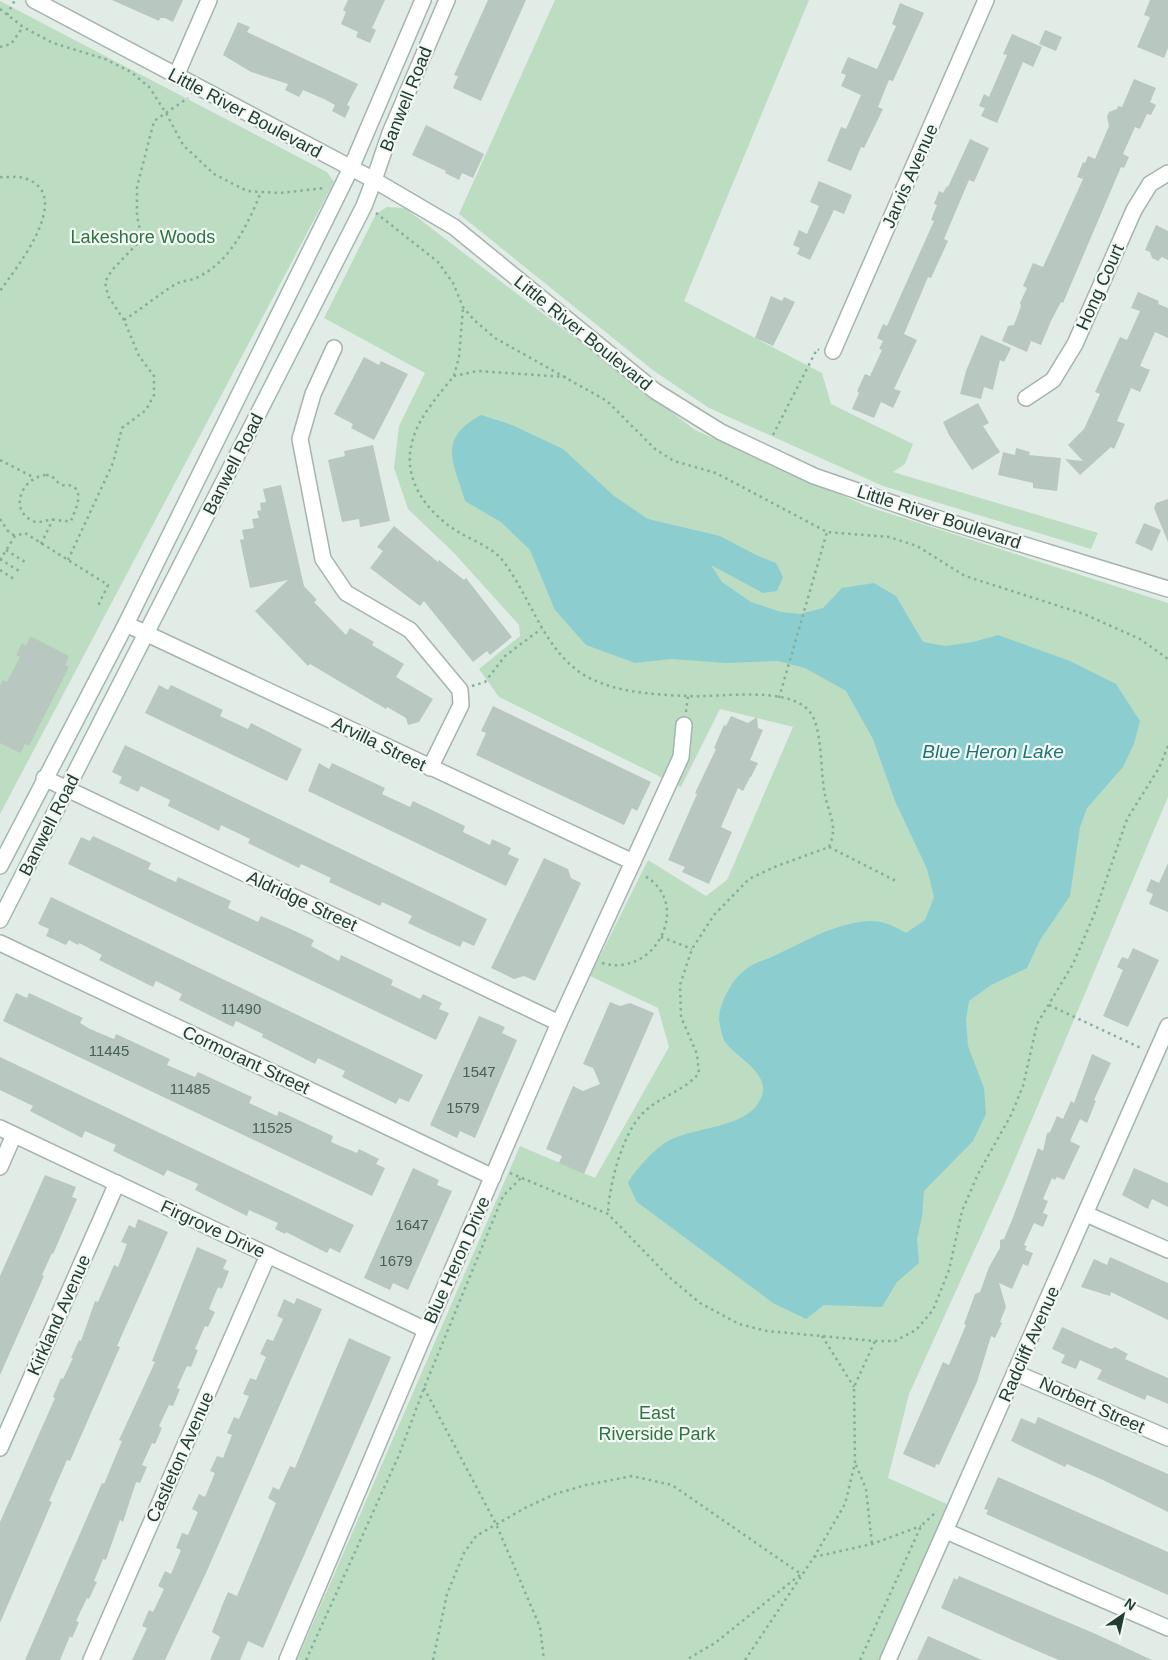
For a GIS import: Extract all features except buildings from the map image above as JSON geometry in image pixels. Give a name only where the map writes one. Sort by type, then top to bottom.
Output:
[{"type":"street","name":"Little River Boulevard","points":[[34,0],[374,180],[454,227],[655,391],[721,432],[814,476],[933,517],[1168,589]]},
{"type":"street","points":[[176,76],[209,0]]},
{"type":"street","name":"Banwell Road","points":[[0,866],[44,778],[126,624],[351,168],[423,0]]},
{"type":"street","name":"Banwell Road","points":[[0,920],[364,206],[390,133],[447,0]]},
{"type":"street","name":"Jarvis Avenue","points":[[833,351],[986,0]]},
{"type":"street","name":"Hong Court","points":[[1026,398],[1052,380],[1075,344],[1134,210],[1150,184],[1168,173]]},
{"type":"street","points":[[334,348],[313,394],[300,439],[323,558],[346,593],[410,630],[460,690],[461,705],[430,768]]},
{"type":"street","name":"Arvilla Street","points":[[126,624],[632,865]]},
{"type":"street","name":"Blue Heron Drive","points":[[287,1660],[426,1330],[500,1174],[559,1023],[681,757],[684,725]]},
{"type":"street","name":"Aldridge Street","points":[[44,778],[559,1023]]},
{"type":"street","name":"Cormorant Street","points":[[0,943],[500,1174]]},
{"type":"street","name":"Radcliff Avenue","points":[[888,1660],[1086,1214],[1162,1058],[1168,1026]]},
{"type":"street","name":"Firgrove Drive","points":[[0,1128],[426,1330]]},
{"type":"street","points":[[0,1167],[14,1135]]},
{"type":"street","name":"Kirkland Avenue","points":[[0,1448],[117,1183]]},
{"type":"street","points":[[1086,1214],[1168,1250]]},
{"type":"street","name":"Castleton Avenue","points":[[91,1660],[268,1255]]},
{"type":"street","name":"Norbert Street","points":[[1016,1373],[1168,1438]]},
{"type":"street","points":[[946,1531],[1168,1628]]},
{"type":"path","points":[[7,15],[15,0]]},
{"type":"path","points":[[0,9],[23,27],[53,43],[105,59],[132,72],[149,87],[166,113],[183,145],[204,166],[247,191],[280,193],[328,188]]},
{"type":"path","points":[[0,47],[11,44],[23,27]]},
{"type":"path","points":[[68,560],[113,463],[122,428],[146,410],[154,396],[154,376],[139,356],[124,320],[108,296],[105,282],[112,270],[137,244],[141,234],[137,216],[137,187],[154,121],[189,97]]},
{"type":"path","points":[[0,177],[20,177],[32,182],[42,192],[46,206],[36,236],[0,291]]},
{"type":"path","points":[[124,320],[175,284],[197,278],[222,259],[238,241],[250,219],[261,192]]},
{"type":"path","points":[[375,213],[438,262],[453,283],[463,307],[495,338],[567,377],[607,402],[655,449],[674,461],[716,473],[827,532],[889,537],[917,546],[965,576],[1084,614],[1140,638],[1168,659]]},
{"type":"path","points":[[463,307],[459,357],[454,376],[434,402],[413,439],[410,468],[420,495],[433,514],[460,533],[483,545],[504,561],[515,578],[541,629],[571,667],[601,683],[634,691],[688,696],[764,695],[795,700],[809,711],[818,726],[822,776],[834,832],[830,847]]},
{"type":"path","points":[[772,435],[817,349],[833,351]]},
{"type":"path","points":[[454,376],[478,371],[567,377]]},
{"type":"path","points":[[0,460],[33,477],[52,475],[61,484],[73,486],[76,489],[78,501],[70,521],[53,519],[42,523],[34,522],[22,510],[20,496],[33,477]]},
{"type":"path","points":[[0,519],[8,531],[15,536]]},
{"type":"path","points":[[42,544],[53,519]]},
{"type":"path","points":[[779,698],[827,532]]},
{"type":"path","points":[[19,571],[0,559],[15,536],[25,533],[108,585],[97,608]]},
{"type":"path","points":[[6,550],[25,562]]},
{"type":"path","points":[[0,570],[14,579]]},
{"type":"path","points":[[460,690],[485,682],[504,656],[541,629]]},
{"type":"path","points":[[500,1174],[522,1177],[608,1214],[669,1278],[700,1303],[740,1324],[767,1332],[875,1341],[894,1341],[916,1330],[933,1310],[949,1270],[962,1212],[978,1174],[1011,1115],[1023,1086],[1037,1024],[1072,964],[1094,915],[1127,819],[1159,768],[1168,746]]},
{"type":"path","points":[[608,1214],[608,1196],[626,1139],[642,1114],[667,1096],[689,1085],[699,1073],[697,1054],[680,1017],[680,985],[692,949],[714,915],[749,880],[777,866],[830,847],[896,881]]},
{"type":"path","points":[[588,958],[604,964],[629,964],[648,955],[661,937],[665,928],[666,900],[652,880],[632,865]]},
{"type":"path","points":[[661,937],[692,949]]},
{"type":"path","points":[[1049,1005],[1162,1058]]},
{"type":"path","points":[[306,1660],[399,1455],[424,1388],[503,1196],[522,1177]]},
{"type":"path","points":[[822,1336],[854,1387]]},
{"type":"path","points":[[745,1660],[814,1557],[845,1504],[855,1464],[854,1387],[875,1341]]},
{"type":"path","points":[[424,1388],[496,1524],[540,1627],[544,1660]]},
{"type":"path","points":[[855,1464],[866,1489],[872,1544]]},
{"type":"path","points":[[433,1660],[446,1594],[464,1553],[476,1536],[555,1494],[632,1476],[672,1485],[801,1574]]},
{"type":"path","points":[[814,1557],[872,1544],[921,1526],[860,1660]]},
{"type":"path","points":[[686,1660],[715,1643],[801,1574]]},
{"type":"green space","points":[[555,0],[809,0],[684,301],[822,373],[831,404],[913,444],[905,464],[893,472],[1098,533],[1091,549],[883,486],[709,408],[654,371],[459,214]]},
{"type":"green space","name":"Lakeshore Woods","points":[[0,1],[327,172],[334,182],[0,814]]},
{"type":"green space","name":"East Riverside Park","points":[[387,207],[405,208],[695,430],[866,506],[1168,603],[1168,797],[1005,1183],[909,1394],[888,1478],[949,1505],[880,1660],[297,1660],[520,1146],[595,1178],[669,1047],[658,1008],[590,976],[648,860],[706,896],[727,880],[793,727],[720,709],[681,787],[499,697],[479,669],[520,636],[519,625],[454,553],[408,509],[394,468],[399,426],[425,373],[324,318],[376,214]]},
{"type":"water","name":"Blue Heron Lake","points":[[481,415],[512,425],[563,449],[614,496],[648,519],[720,536],[758,556],[776,563],[783,577],[777,591],[763,593],[711,565],[722,582],[751,602],[781,612],[800,614],[823,608],[842,588],[874,583],[896,596],[923,642],[946,646],[973,642],[998,635],[1070,661],[1116,684],[1140,721],[1134,744],[1123,767],[1087,808],[1080,827],[1070,896],[1040,940],[1027,968],[991,985],[969,1001],[966,1020],[968,1046],[984,1088],[986,1114],[973,1141],[924,1191],[922,1217],[917,1239],[919,1263],[897,1282],[882,1307],[824,1305],[806,1319],[773,1303],[637,1202],[628,1183],[646,1159],[665,1143],[680,1136],[731,1122],[752,1111],[759,1102],[763,1092],[759,1075],[725,1042],[719,1020],[724,1000],[735,979],[740,974],[756,963],[831,929],[855,923],[878,921],[906,933],[925,920],[934,897],[927,869],[895,801],[873,739],[846,691],[805,668],[778,661],[726,663],[671,659],[635,663],[586,645],[555,610],[530,550],[501,522],[465,501],[453,463],[453,442],[458,433],[467,424]]}]
